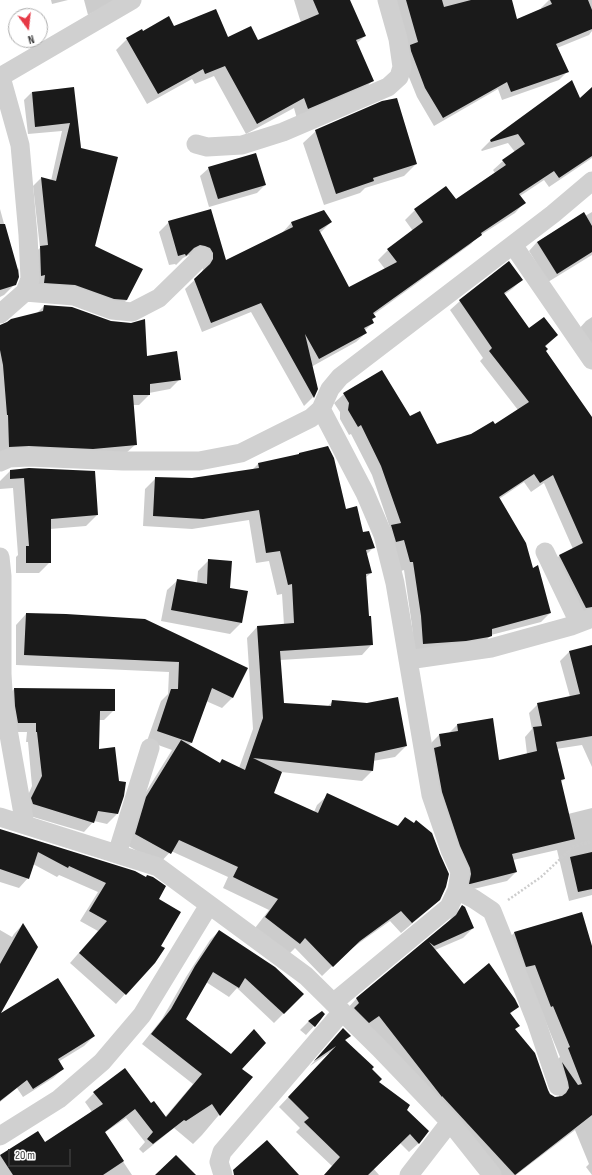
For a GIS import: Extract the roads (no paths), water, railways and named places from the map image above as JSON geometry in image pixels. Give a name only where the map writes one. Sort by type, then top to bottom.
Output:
[{"type":"street","points":[[0,314],[25,292],[30,279],[28,235],[20,145],[1,77],[132,0]]},
{"type":"street","points":[[196,144],[207,147],[242,145],[283,132],[388,87],[399,77],[402,67],[398,39],[387,0]]},
{"type":"street","points":[[0,462],[9,458],[29,457],[199,461],[240,453],[311,418],[321,409],[330,389],[340,377],[553,214],[592,181]]},
{"type":"street","points":[[513,245],[592,360]]},
{"type":"street","points":[[25,292],[74,296],[112,310],[132,312],[159,298],[202,256]]},
{"type":"street","points":[[223,1175],[219,1162],[222,1152],[338,1008],[449,907],[457,890],[460,872],[450,850],[431,795],[395,583],[383,535],[365,492],[321,409]]},
{"type":"street","points":[[408,660],[491,648],[571,626],[586,620],[545,552]]},
{"type":"street","points":[[0,557],[2,576],[2,674],[4,707],[25,825]]},
{"type":"street","points":[[117,854],[150,748]]},
{"type":"street","points":[[0,817],[158,867],[306,976],[379,1048],[450,1122],[492,1175]]},
{"type":"street","points":[[457,890],[492,911],[536,1021],[558,1086]]},
{"type":"street","points":[[0,1136],[60,1098],[102,1062],[142,1015],[209,905]]},
{"type":"street","points":[[409,1175],[450,1122]]}]
